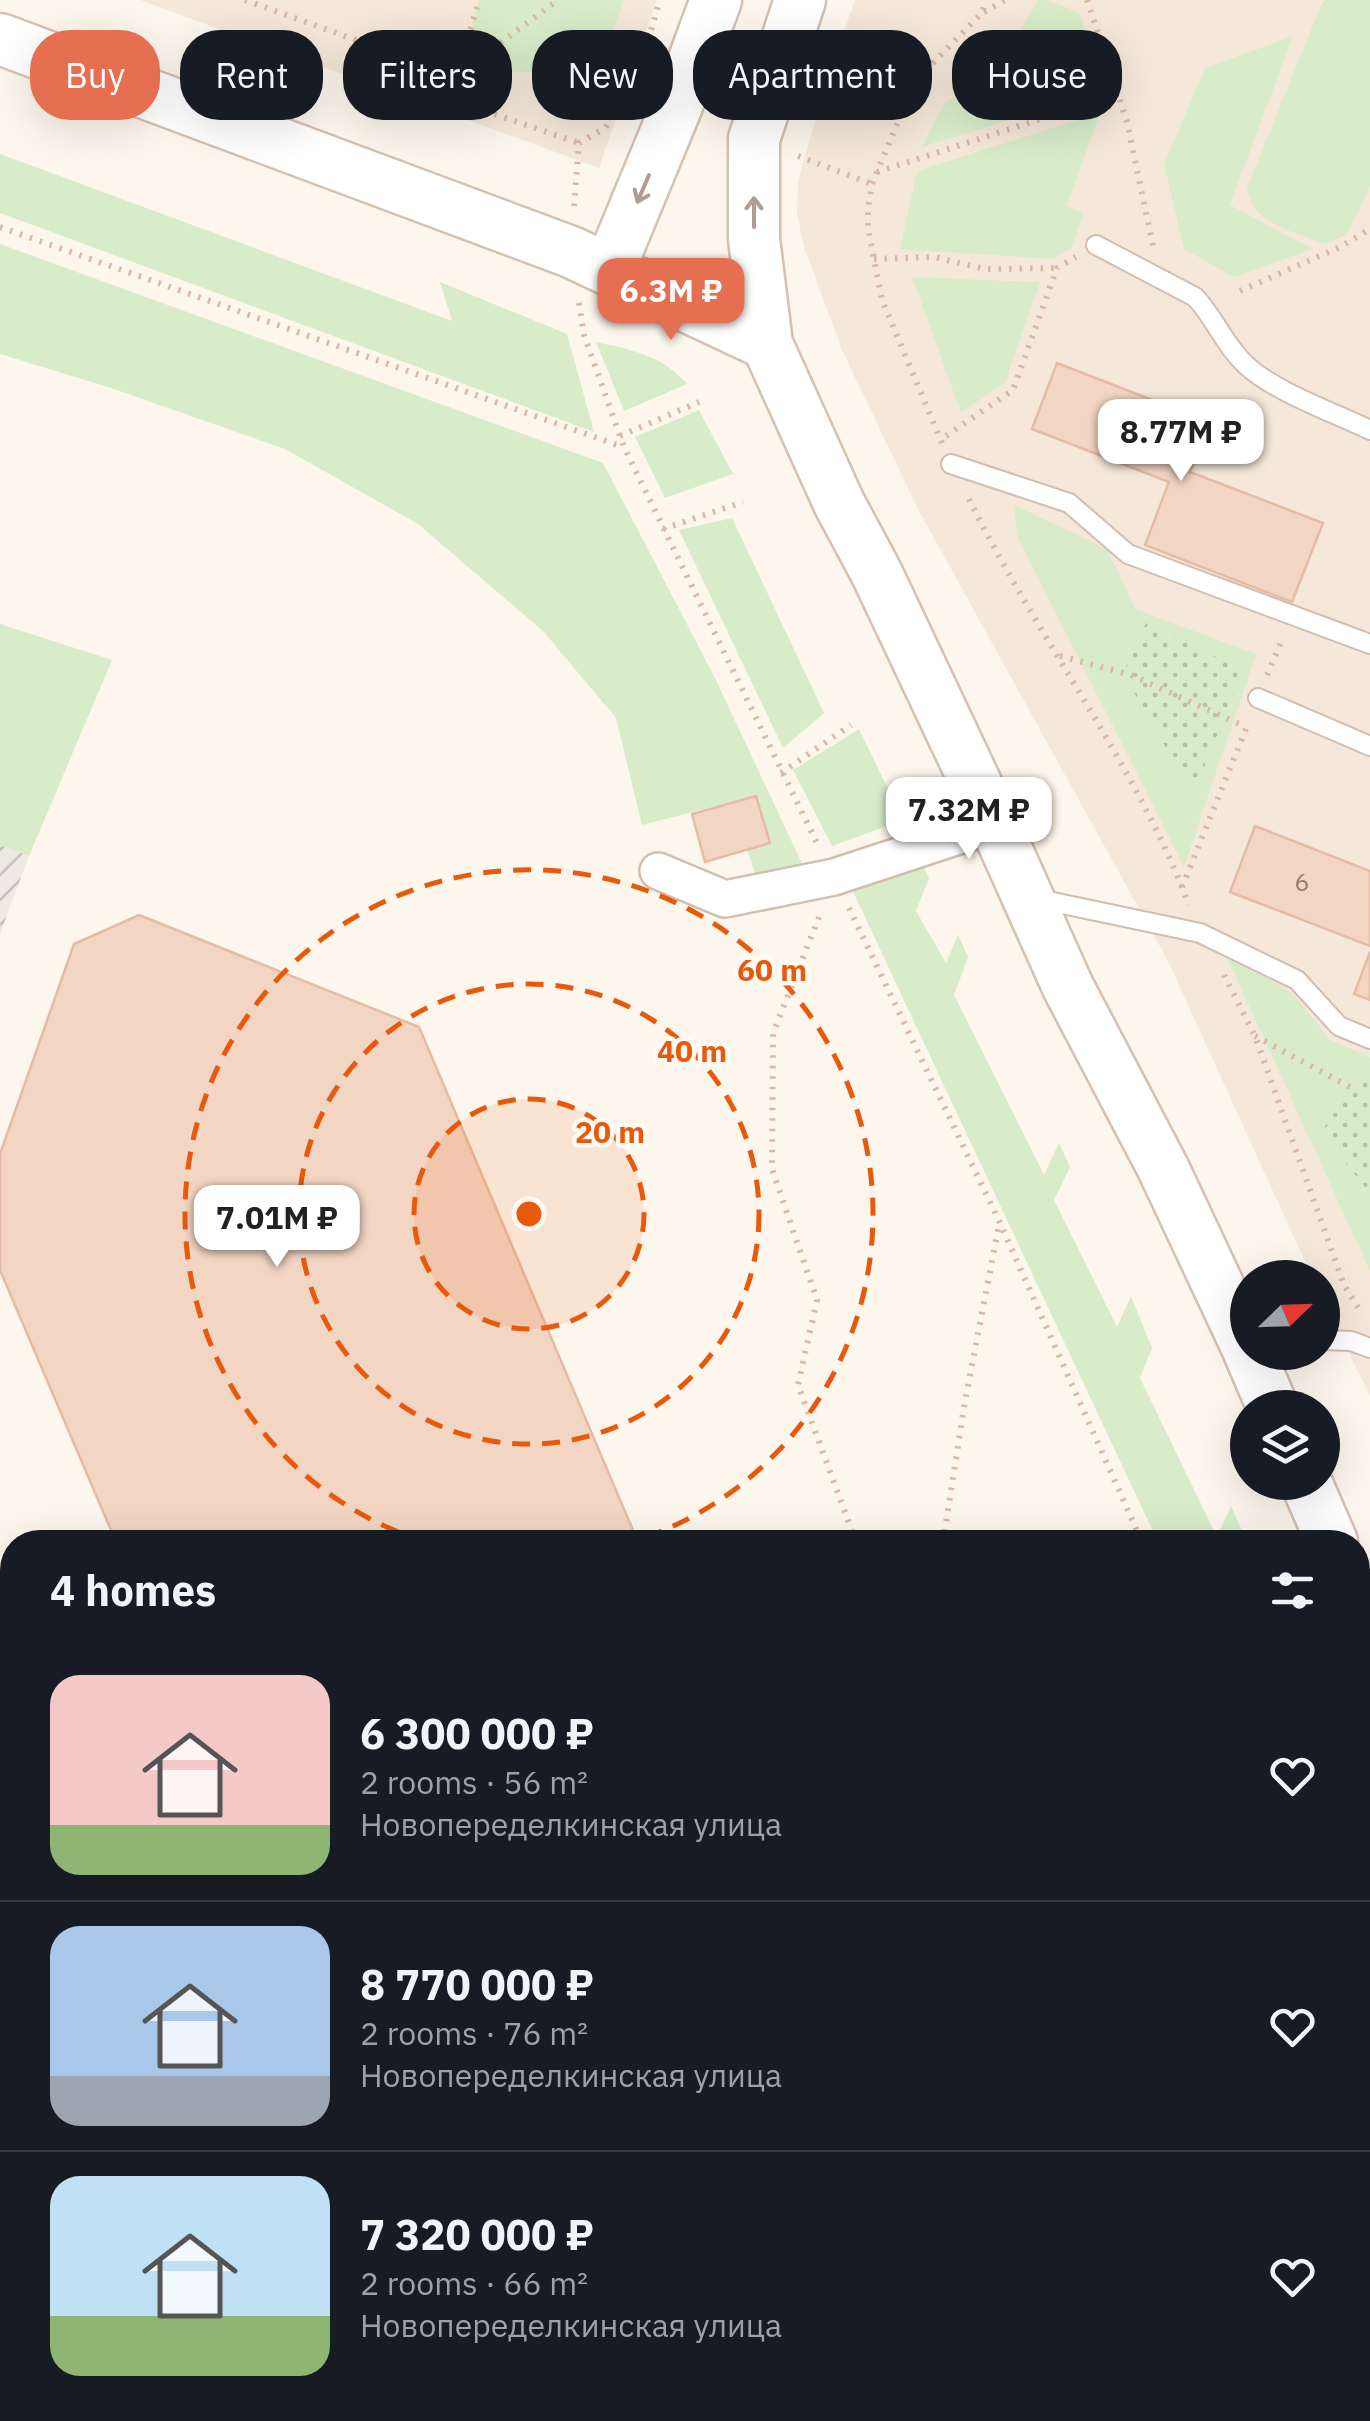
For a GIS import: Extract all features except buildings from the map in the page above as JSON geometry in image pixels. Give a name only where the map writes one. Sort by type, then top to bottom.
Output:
[{"type":"main road","points":[[609,270],[716,0]]},
{"type":"main road","points":[[800,0],[754,140],[754,239],[766,344],[1029,896],[1068,987],[1163,1168],[1230,1308]]},
{"type":"main road","points":[[0,38],[609,270],[766,344]]},
{"type":"main road","points":[[1314,1500],[1327,1530]]},
{"type":"street","points":[[658,871],[725,899],[834,877],[995,824]]},
{"type":"lane","points":[[1096,244],[1160,282],[1195,297],[1208,310],[1234,353],[1260,376],[1370,430]]},
{"type":"lane","points":[[952,464],[1069,503],[1128,554],[1370,644]]},
{"type":"lane","points":[[1258,698],[1370,746]]},
{"type":"lane","points":[[1029,896],[1200,933],[1297,980],[1339,1026],[1370,1039]]},
{"type":"lane","points":[[1340,1340],[1370,1348]]},
{"type":"path","points":[[245,0],[343,36]]},
{"type":"path","points":[[470,30],[479,0]]},
{"type":"path","points":[[512,34],[558,0]]},
{"type":"path","points":[[982,13],[986,0]]},
{"type":"path","points":[[1004,0],[982,13],[915,80],[898,114],[868,208],[882,300],[952,464],[1003,564],[1109,738],[1182,887],[1200,933],[1255,1036],[1344,1285],[1369,1325]]},
{"type":"path","points":[[1087,0],[1097,30]]},
{"type":"path","points":[[1122,112],[1160,282]]},
{"type":"path","points":[[510,120],[579,143]]},
{"type":"path","points":[[877,172],[1038,120]]},
{"type":"path","points":[[0,227],[624,447]]},
{"type":"path","points":[[1240,291],[1340,247],[1370,229]]},
{"type":"path","points":[[874,260],[934,257],[985,269],[1057,268],[1096,244]]},
{"type":"path","points":[[941,440],[1013,390],[1057,268]]},
{"type":"path","points":[[584,336],[624,447],[1000,1223],[1137,1530]]},
{"type":"path","points":[[620,436],[699,402]]},
{"type":"path","points":[[663,529],[743,502]]},
{"type":"path","points":[[1182,887],[1292,616]]},
{"type":"path","points":[[1058,656],[1130,675],[1247,727]]},
{"type":"path","points":[[782,773],[851,725]]},
{"type":"path","points":[[834,877],[773,1033],[772,1169],[817,1300],[798,1385],[852,1530]]},
{"type":"path","points":[[1255,1036],[1350,1086]]},
{"type":"path","points":[[945,1530],[1000,1223]]},
{"type":"shaded area","points":[[140,0],[657,0],[647,30],[532,30],[532,120],[616,120],[599,168],[468,120],[512,120],[512,30],[343,30],[343,74],[323,67],[323,30],[222,30]]},
{"type":"shaded area","points":[[855,0],[1370,0],[1370,1396],[1340,1335],[1340,1260],[1304,1260],[1168,961],[919,511],[842,350],[804,247],[797,214],[798,181],[815,120],[932,120],[932,30],[844,30]]},
{"type":"shaded area","points":[[0,845],[29,856],[0,934]]},
{"type":"green space","points":[[479,0],[624,0],[613,30],[532,30],[532,72],[512,71],[512,30],[470,30]]},
{"type":"green space","points":[[1038,0],[1048,0],[1079,13],[1085,30],[1020,30]]},
{"type":"green space","points":[[1326,0],[1370,0],[1370,186],[1345,235],[1325,244],[1265,218],[1250,200],[1247,187]]},
{"type":"green space","points":[[1293,36],[1230,205],[1313,249],[1234,277],[1184,249],[1164,164],[1205,68]]},
{"type":"green space","points":[[952,99],[952,120],[1008,120],[922,147],[943,105]]},
{"type":"green space","points":[[1078,120],[1098,120],[1067,206],[1084,213],[1072,247],[1054,259],[900,249],[917,171]]},
{"type":"green space","points":[[0,154],[452,321],[440,282],[567,334],[594,432],[0,213]]},
{"type":"green space","points":[[0,244],[603,463],[716,680],[805,870],[759,884],[747,850],[770,842],[756,796],[642,825],[616,718],[543,631],[418,524],[285,449],[0,354]]},
{"type":"green space","points":[[912,277],[1040,282],[1005,382],[961,413]]},
{"type":"green space","points":[[596,342],[657,360],[687,384],[624,411]]},
{"type":"green space","points":[[699,410],[733,474],[665,498],[635,437]]},
{"type":"green space","points":[[1014,505],[1107,549],[1135,609],[1256,654],[1184,867],[1017,536]]},
{"type":"green space","points":[[732,518],[824,713],[783,748],[679,530]]},
{"type":"green space","points":[[1146,623],[1243,670],[1193,795],[1123,673]]},
{"type":"green space","points":[[0,624],[112,660],[29,856],[0,845]]},
{"type":"green space","points":[[859,729],[903,820],[832,846],[793,770]]},
{"type":"green space","points":[[919,858],[929,878],[916,911],[946,963],[958,935],[968,957],[954,995],[1044,1175],[1059,1143],[1070,1167],[1054,1200],[1117,1327],[1131,1296],[1152,1348],[1140,1378],[1214,1530],[1152,1530],[848,881]]},
{"type":"green space","points":[[1223,949],[1293,994],[1331,1040],[1370,1057],[1370,1271]]},
{"type":"green space","points":[[1370,1075],[1370,1193],[1321,1133],[1350,1087]]},
{"type":"green space","points":[[1231,1506],[1242,1530],[1220,1530]]}]
